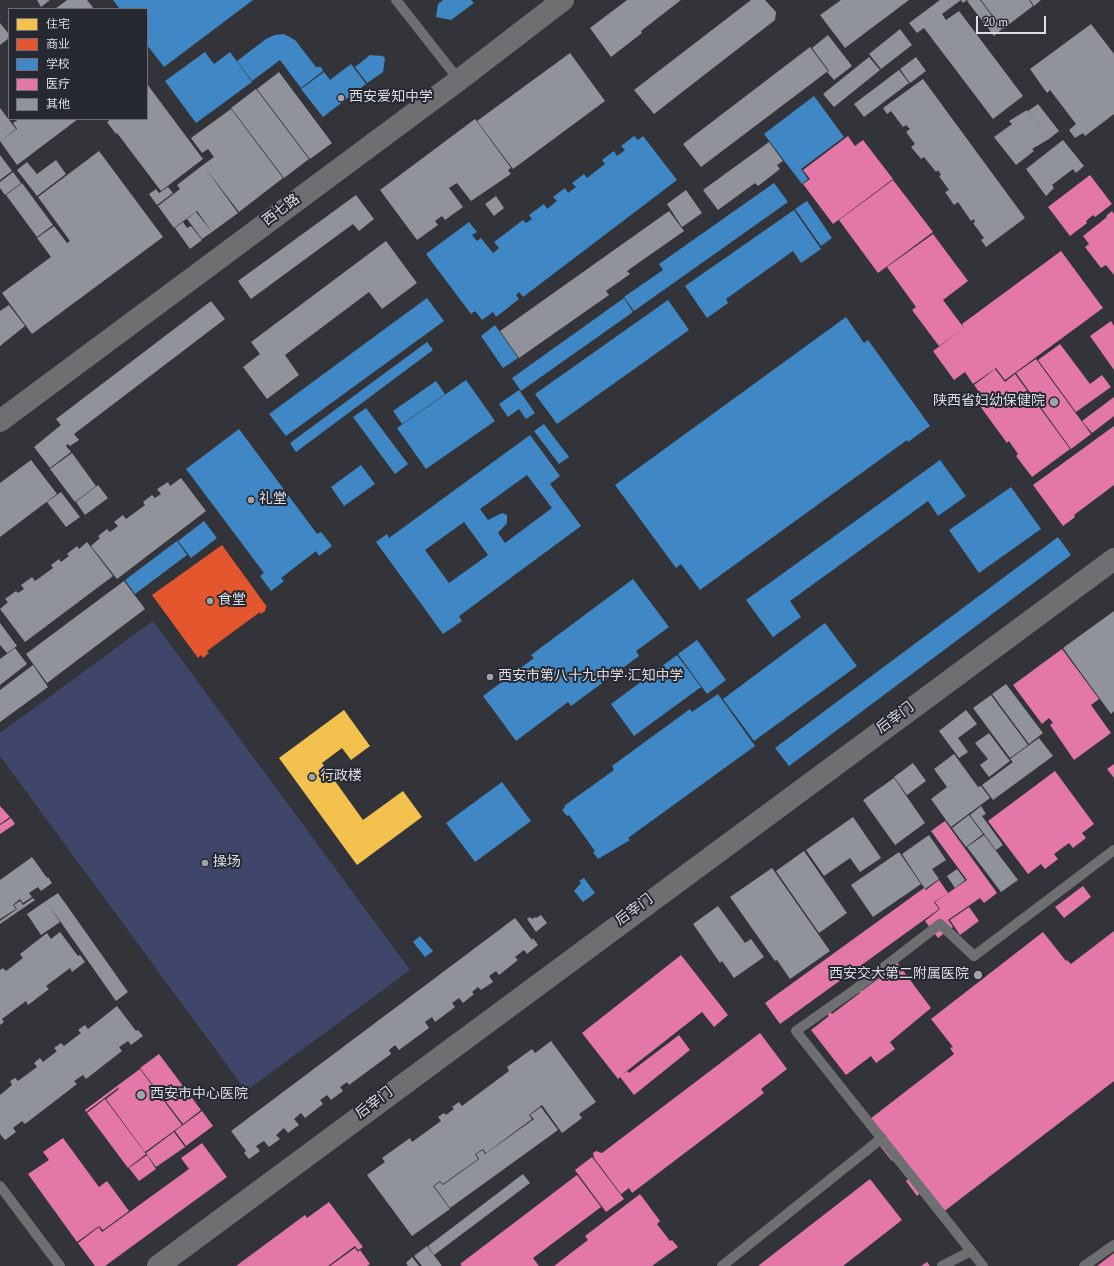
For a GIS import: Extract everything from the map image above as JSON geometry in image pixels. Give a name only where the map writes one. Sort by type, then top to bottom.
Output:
[{"type":"street","name":"西七路","points":[[0,421],[459,80],[563,0]]},
{"type":"street","name":"后宰门","points":[[158,1266],[1114,559]]},
{"type":"lane","points":[[396,0],[459,80]]},
{"type":"lane","points":[[983,1266],[796,1031],[857,988],[940,924],[974,956],[1114,850]]},
{"type":"lane","points":[[722,1266],[882,1138]]},
{"type":"lane","points":[[0,1186],[60,1266]]},
{"type":"lane","points":[[1084,1266],[1114,1245]]},
{"type":"lane","points":[[942,1266],[971,1251]]},
{"type":"shaded area","name":"操场","points":[[153,621],[410,970],[246,1091],[0,756],[0,733]]},
{"type":"building: 住宅","name":"行政楼","points":[[344,710],[370,746],[351,760],[342,748],[322,763],[363,820],[403,791],[422,817],[357,865],[279,758]]},
{"type":"building: 商业","name":"食堂","points":[[222,545],[267,607],[261,614],[260,612],[207,651],[209,653],[203,658],[201,655],[198,658],[152,595]]},
{"type":"building: 学校","points":[[113,0],[253,0],[164,67],[148,46],[148,8],[119,8]]},
{"type":"building: 学校","points":[[443,0],[471,0],[474,3],[451,20],[436,17],[438,4]]},
{"type":"building: 学校","points":[[284,34],[295,40],[316,67],[321,67],[323,71],[301,88],[280,60],[252,81],[237,61],[266,39],[275,35]]},
{"type":"building: 学校","points":[[205,52],[214,64],[230,52],[252,82],[196,123],[165,81]]},
{"type":"building: 学校","points":[[370,55],[383,56],[385,59],[383,72],[367,83],[355,67]]},
{"type":"building: 学校","points":[[351,64],[366,84],[323,117],[301,89],[324,72],[330,80]]},
{"type":"building: 学校","points":[[814,96],[844,137],[801,169],[808,179],[802,184],[764,134]]},
{"type":"building: 学校","points":[[634,136],[638,140],[643,136],[677,180],[523,297],[519,292],[516,295],[519,299],[496,317],[493,312],[482,320],[475,311],[471,314],[426,254],[469,222],[477,232],[472,235],[477,241],[481,238],[493,253],[499,248],[494,242],[523,220],[526,223],[532,219],[529,215],[544,204],[547,209],[557,201],[553,197],[565,188],[568,193],[576,187],[572,183],[584,174],[587,178],[605,164],[602,160],[614,151],[617,156],[625,150],[621,146]]},
{"type":"building: 学校","points":[[774,183],[788,202],[634,311],[624,297],[663,270],[659,264]]},
{"type":"building: 学校","points":[[807,201],[832,238],[821,246],[795,209]]},
{"type":"building: 学校","points":[[794,210],[821,249],[801,263],[793,251],[726,299],[728,303],[707,318],[685,286]]},
{"type":"building: 学校","points":[[427,298],[444,321],[286,436],[269,414]]},
{"type":"building: 学校","points":[[624,298],[633,312],[521,391],[512,378]]},
{"type":"building: 学校","points":[[668,300],[689,330],[557,424],[535,394]]},
{"type":"building: 学校","points":[[846,317],[864,343],[868,340],[930,426],[908,442],[907,440],[700,590],[681,564],[676,568],[615,485]]},
{"type":"building: 学校","points":[[495,325],[518,358],[503,368],[481,336]]},
{"type":"building: 学校","points":[[427,342],[433,350],[296,452],[290,443]]},
{"type":"building: 学校","points":[[466,380],[495,421],[426,469],[397,428]]},
{"type":"building: 学校","points":[[436,381],[445,394],[402,424],[393,411]]},
{"type":"building: 学校","points":[[519,390],[535,413],[526,419],[519,409],[508,417],[499,404]]},
{"type":"building: 学校","points":[[366,408],[408,464],[395,474],[353,417]]},
{"type":"building: 学校","points":[[544,424],[569,457],[559,464],[534,431]]},
{"type":"building: 学校","name":"礼堂","points":[[239,429],[317,534],[321,532],[332,546],[319,556],[316,551],[281,578],[284,581],[271,591],[260,576],[264,573],[186,469]]},
{"type":"building: 学校","points":[[530,435],[560,476],[550,484],[581,526],[459,616],[462,621],[443,634],[376,542],[387,534],[389,538]],"holes":[[[527,475],[552,508],[505,543],[498,533],[507,523],[507,515],[502,513],[488,520],[480,509]],[[464,522],[488,555],[449,583],[425,550]]]},
{"type":"building: 学校","points":[[940,460],[966,496],[938,516],[928,501],[790,601],[801,617],[773,637],[746,600]]},
{"type":"building: 学校","points":[[361,465],[375,484],[344,506],[331,487]]},
{"type":"building: 学校","points":[[1011,487],[1041,529],[979,573],[949,530]]},
{"type":"building: 学校","points":[[204,521],[217,538],[191,558],[178,541]]},
{"type":"building: 学校","points":[[1058,537],[1071,555],[789,766],[775,748]]},
{"type":"building: 学校","points":[[177,541],[187,555],[135,594],[125,580]]},
{"type":"building: 学校","points":[[633,579],[669,627],[636,651],[639,656],[571,706],[568,702],[516,741],[483,696],[534,658],[531,655]]},
{"type":"building: 学校","points":[[825,623],[857,666],[754,741],[723,699]]},
{"type":"building: 学校","points":[[697,640],[726,680],[707,694],[678,654]]},
{"type":"building: 学校","points":[[677,655],[701,687],[634,736],[611,704]]},
{"type":"building: 学校","points":[[718,694],[755,746],[628,838],[630,840],[598,859],[593,852],[595,851],[569,815],[567,816],[562,810],[565,807],[564,806],[614,770],[612,766],[690,709],[692,712]]},
{"type":"building: 学校","points":[[502,782],[531,821],[475,862],[446,823]]},
{"type":"building: 学校","points":[[584,878],[595,893],[583,902],[574,891],[581,883],[579,881]]},
{"type":"building: 学校","points":[[420,936],[433,951],[425,957],[413,942]]},
{"type":"building: 医疗","points":[[848,136],[855,146],[863,140],[893,179],[833,224],[803,184],[810,179],[803,170]]},
{"type":"building: 医疗","points":[[1090,175],[1112,204],[1095,217],[1093,215],[1086,221],[1087,223],[1070,236],[1048,207]]},
{"type":"building: 医疗","points":[[893,180],[933,232],[878,273],[839,220]]},
{"type":"building: 医疗","points":[[1112,211],[1114,214],[1114,275],[1106,265],[1101,268],[1085,247],[1089,244],[1083,236],[1107,217],[1106,216]]},
{"type":"building: 医疗","points":[[933,234],[968,281],[943,300],[964,328],[939,346],[912,310],[916,307],[887,267]]},
{"type":"building: 医疗","points":[[1061,251],[1103,308],[1005,380],[996,368],[973,384],[965,372],[954,380],[933,351],[964,328],[962,324]]},
{"type":"building: 医疗","points":[[1111,321],[1114,326],[1114,370],[1090,336]]},
{"type":"building: 医疗","points":[[1060,344],[1090,384],[1102,375],[1111,387],[1076,412],[1038,360]]},
{"type":"building: 医疗","points":[[1036,359],[1091,434],[1071,449],[1016,373]]},
{"type":"building: 医疗","points":[[995,369],[1005,382],[1015,374],[1070,449],[1032,477],[1016,456],[1018,454],[1009,441],[1007,443],[977,402],[983,397],[974,385]]},
{"type":"building: 医疗","points":[[1114,397],[1114,416],[1092,433],[1082,421]]},
{"type":"building: 医疗","points":[[1114,426],[1114,485],[1074,515],[1075,517],[1063,526],[1033,485]]},
{"type":"building: 医疗","points":[[1062,649],[1099,699],[1091,705],[1111,733],[1074,760],[1050,725],[1053,723],[1049,718],[1042,724],[1013,685]]},
{"type":"building: 医疗","points":[[1114,764],[1114,778],[1107,769]]},
{"type":"building: 医疗","points":[[1055,771],[1094,824],[1082,833],[1086,838],[1073,848],[1069,843],[1054,854],[1058,859],[1045,869],[1041,864],[1028,874],[988,821]]},
{"type":"building: 医疗","points":[[0,806],[10,817],[0,824]]},
{"type":"building: 医疗","points":[[11,818],[15,824],[0,834],[0,825]]},
{"type":"building: 医疗","points":[[945,821],[997,893],[984,903],[980,898],[948,920],[953,927],[938,938],[925,921],[940,909],[935,902],[967,880],[931,831]]},
{"type":"building: 医疗","points":[[939,880],[948,893],[934,902],[939,909],[780,1024],[765,1003],[924,888],[926,890]]},
{"type":"building: 医疗","points":[[1083,886],[1091,897],[1064,918],[1055,907]]},
{"type":"building: 医疗","points":[[969,907],[979,921],[960,935],[950,920]]},
{"type":"building: 医疗","points":[[1114,931],[1114,1081],[942,1213],[924,1190],[917,1196],[906,1181],[911,1177],[896,1158],[892,1161],[880,1146],[883,1144],[870,1119],[954,1054],[950,1048],[953,1047],[931,1019],[1043,932],[1066,961],[1067,960],[1071,964]]},
{"type":"building: 医疗","points":[[681,955],[728,1015],[714,1027],[702,1012],[623,1074],[628,1071],[629,1073],[679,1035],[690,1050],[634,1095],[620,1077],[618,1079],[582,1033]]},
{"type":"building: 医疗","points":[[896,961],[931,1008],[890,1042],[895,1049],[876,1063],[871,1056],[846,1075],[811,1030],[829,1016],[827,1014],[830,1011],[832,1014],[860,993],[858,990],[860,988],[862,991],[882,976],[880,973]]},
{"type":"building: 医疗","points":[[760,1033],[787,1069],[761,1089],[764,1093],[632,1193],[629,1188],[621,1194],[594,1158],[593,1153],[596,1151],[602,1153]]},
{"type":"building: 医疗","points":[[159,1054],[201,1110],[183,1124],[140,1068]]},
{"type":"building: 医疗","points":[[140,1069],[182,1125],[145,1152],[106,1099],[119,1089],[117,1086]]},
{"type":"building: 医疗","points":[[117,1086],[118,1088],[86,1112],[85,1110]]},
{"type":"building: 医疗","points":[[105,1099],[146,1154],[128,1168],[87,1113]]},
{"type":"building: 医疗","points":[[202,1111],[213,1126],[186,1146],[175,1131]]},
{"type":"building: 医疗","points":[[174,1132],[185,1147],[156,1167],[146,1153]]},
{"type":"building: 医疗","points":[[63,1138],[99,1187],[107,1181],[129,1211],[103,1230],[99,1226],[77,1242],[28,1174],[49,1160],[43,1152]]},
{"type":"building: 医疗","points":[[202,1143],[227,1177],[105,1266],[95,1266],[78,1243],[99,1227],[102,1232],[189,1169],[181,1158]]},
{"type":"building: 医疗","points":[[147,1155],[156,1169],[139,1181],[129,1168]]},
{"type":"building: 医疗","points":[[592,1157],[624,1199],[606,1212],[575,1170]]},
{"type":"building: 医疗","points":[[577,1175],[601,1207],[533,1258],[539,1266],[462,1266],[460,1264]]},
{"type":"building: 医疗","points":[[870,1179],[902,1220],[843,1266],[758,1266]]},
{"type":"building: 医疗","points":[[640,1194],[660,1221],[657,1224],[670,1241],[672,1240],[678,1247],[652,1266],[554,1266],[588,1240],[585,1236]]},
{"type":"building: 医疗","points":[[329,1202],[363,1247],[358,1250],[355,1246],[328,1266],[236,1266],[305,1215],[307,1218]]},
{"type":"building: 医疗","points":[[355,1248],[358,1252],[360,1250],[370,1264],[367,1266],[330,1266]]},
{"type":"building: 医疗","points":[[1114,1253],[1114,1266],[1097,1266]]},
{"type":"building: 医疗","points":[[927,1262],[930,1266],[921,1266]]},
{"type":"building: 其他","points":[[37,0],[50,0],[41,7]]},
{"type":"building: 其他","points":[[67,0],[87,0],[93,8],[56,8]]},
{"type":"building: 其他","points":[[627,0],[681,0],[641,31],[642,33],[611,57],[590,28]]},
{"type":"building: 其他","points":[[751,0],[765,0],[776,12],[775,20],[654,114],[634,90]]},
{"type":"building: 其他","points":[[841,0],[909,0],[845,48],[820,15]]},
{"type":"building: 其他","points":[[940,0],[961,0],[942,14],[946,20],[959,11],[1023,96],[993,119],[924,28],[917,33],[909,23]]},
{"type":"building: 其他","points":[[980,0],[1002,29],[994,36],[967,1]]},
{"type":"building: 其他","points":[[981,0],[1029,0],[1033,6],[1003,29]]},
{"type":"building: 其他","points":[[1030,0],[1041,0],[1034,6]]},
{"type":"building: 其他","points":[[0,23],[8,33],[8,39],[0,45]]},
{"type":"building: 其他","points":[[1091,24],[1114,54],[1114,114],[1085,136],[1083,133],[1075,138],[1069,130],[1076,124],[1050,90],[1047,93],[1030,69]]},
{"type":"building: 其他","points":[[900,29],[912,45],[881,69],[869,54]]},
{"type":"building: 其他","points":[[828,35],[852,66],[834,80],[827,72],[829,71],[812,48]]},
{"type":"building: 其他","points":[[810,47],[828,71],[701,167],[683,144]]},
{"type":"building: 其他","points":[[570,53],[605,101],[513,169],[477,121]]},
{"type":"building: 其他","points":[[869,57],[880,70],[834,107],[823,94]]},
{"type":"building: 其他","points":[[916,57],[926,71],[910,83],[900,69]]},
{"type":"building: 其他","points":[[899,70],[909,83],[864,117],[854,104]]},
{"type":"building: 其他","points":[[279,72],[332,143],[310,159],[257,89]]},
{"type":"building: 其他","points":[[923,79],[1025,218],[986,247],[981,240],[984,238],[973,223],[975,222],[974,219],[971,221],[958,202],[954,205],[945,192],[949,190],[939,176],[941,175],[938,170],[936,172],[924,157],[921,159],[911,147],[915,144],[906,132],[910,129],[906,125],[903,127],[891,111],[887,114],[883,108]]},
{"type":"building: 其他","points":[[148,85],[203,159],[161,191],[107,122],[148,120]]},
{"type":"building: 其他","points":[[256,89],[309,159],[284,178],[231,108]]},
{"type":"building: 其他","points":[[1038,104],[1059,131],[1049,139],[1028,111]]},
{"type":"building: 其他","points":[[0,108],[16,129],[0,141]]},
{"type":"building: 其他","points":[[231,109],[283,178],[239,212],[203,165],[214,157],[208,149],[202,153],[191,138]]},
{"type":"building: 其他","points":[[1027,110],[1049,139],[1032,149],[1034,151],[1016,165],[994,137],[1012,124],[1009,121]]},
{"type":"building: 其他","points":[[475,119],[511,168],[508,170],[511,174],[471,201],[457,183],[449,188],[463,207],[445,220],[442,216],[435,221],[438,225],[417,240],[380,190]]},
{"type":"building: 其他","points":[[18,120],[77,120],[17,165],[0,141],[17,129],[13,123]]},
{"type":"building: 其他","points":[[1063,140],[1084,166],[1076,173],[1073,169],[1052,185],[1054,188],[1046,196],[1026,169]]},
{"type":"building: 其他","points":[[769,142],[783,161],[777,165],[780,169],[758,186],[755,183],[718,210],[703,190]]},
{"type":"building: 其他","points":[[99,151],[163,237],[32,334],[2,293],[51,257],[37,238],[54,226],[67,243],[70,241],[38,197]]},
{"type":"building: 其他","points":[[0,155],[12,171],[0,180]]},
{"type":"building: 其他","points":[[56,160],[66,174],[37,196],[17,170],[27,162],[37,174]]},
{"type":"building: 其他","points":[[203,165],[238,213],[212,232],[197,211],[174,228],[158,206],[180,189],[177,185]]},
{"type":"building: 其他","points":[[13,172],[21,183],[5,195],[0,188],[0,182]]},
{"type":"building: 其他","points":[[22,183],[53,225],[37,237],[6,195]]},
{"type":"building: 其他","points":[[168,187],[173,193],[157,205],[149,194],[156,189],[159,193]]},
{"type":"building: 其他","points":[[686,190],[702,213],[682,227],[667,204]]},
{"type":"building: 其他","points":[[356,195],[374,219],[359,231],[353,224],[251,299],[238,281]]},
{"type":"building: 其他","points":[[496,196],[504,208],[494,216],[485,204]]},
{"type":"building: 其他","points":[[669,211],[684,231],[627,271],[630,274],[606,291],[609,295],[519,358],[500,331]]},
{"type":"building: 其他","points":[[196,212],[212,232],[202,239],[187,219]]},
{"type":"building: 其他","points":[[183,222],[187,228],[191,226],[202,240],[190,249],[175,228]]},
{"type":"building: 其他","points":[[386,241],[417,283],[382,309],[369,292],[285,355],[299,375],[267,399],[243,367],[260,354],[251,342]]},
{"type":"building: 其他","points":[[211,301],[225,319],[74,434],[79,440],[70,446],[68,444],[66,446],[71,452],[50,468],[34,447],[61,425],[56,419]]},
{"type":"building: 其他","points":[[9,305],[25,326],[0,346],[0,311]]},
{"type":"building: 其他","points":[[72,453],[96,486],[75,502],[50,469]]},
{"type":"building: 其他","points":[[31,460],[57,494],[0,537],[0,483]]},
{"type":"building: 其他","points":[[181,478],[206,511],[117,579],[91,546],[100,538],[98,536],[107,529],[110,532],[118,526],[114,522],[123,515],[126,519],[145,505],[143,502],[152,495],[155,498],[161,494],[157,489],[168,482],[170,486]]},
{"type":"building: 其他","points":[[98,485],[108,498],[85,515],[76,502]]},
{"type":"building: 其他","points":[[61,492],[80,517],[66,527],[47,502]]},
{"type":"building: 其他","points":[[87,542],[113,576],[25,642],[0,609],[8,602],[5,599],[16,591],[18,593],[24,589],[21,585],[32,577],[35,581],[53,568],[51,565],[59,559],[61,562],[69,556],[67,554],[77,546],[79,549]]},
{"type":"building: 其他","points":[[124,581],[145,609],[47,683],[26,654]]},
{"type":"building: 其他","points":[[1114,611],[1114,711],[1111,714],[1063,648]]},
{"type":"building: 其他","points":[[0,623],[17,646],[7,653],[0,645]]},
{"type":"building: 其他","points":[[15,648],[27,664],[0,685],[0,659]]},
{"type":"building: 其他","points":[[33,665],[48,687],[0,722],[0,690]]},
{"type":"building: 其他","points":[[1006,684],[1043,733],[1029,744],[992,694]]},
{"type":"building: 其他","points":[[991,695],[1028,745],[1010,758],[973,708]]},
{"type":"building: 其他","points":[[966,710],[977,724],[958,738],[968,752],[959,758],[939,731]]},
{"type":"building: 其他","points":[[989,733],[1010,761],[989,777],[980,765],[988,759],[975,743]]},
{"type":"building: 其他","points":[[1039,738],[1053,756],[993,800],[982,785],[1013,762],[1010,759]]},
{"type":"building: 其他","points":[[954,754],[978,787],[981,786],[990,798],[951,827],[931,799],[947,787],[934,769]]},
{"type":"building: 其他","points":[[913,763],[926,781],[907,795],[894,777]]},
{"type":"building: 其他","points":[[894,778],[925,823],[895,845],[863,800]]},
{"type":"building: 其他","points":[[981,806],[986,814],[982,816],[1003,845],[996,850],[970,815]]},
{"type":"building: 其他","points":[[969,815],[983,834],[966,847],[952,828]]},
{"type":"building: 其他","points":[[853,817],[881,858],[860,872],[850,858],[824,876],[806,850]]},
{"type":"building: 其他","points":[[929,835],[946,860],[932,869],[939,879],[925,889],[902,854]]},
{"type":"building: 其他","points":[[984,835],[1018,880],[1001,892],[967,847]]},
{"type":"building: 其他","points":[[804,851],[847,913],[819,933],[776,871]]},
{"type":"building: 其他","points":[[899,852],[921,884],[873,917],[851,885]]},
{"type":"building: 其他","points":[[32,857],[52,883],[41,891],[38,887],[29,893],[32,897],[23,903],[20,899],[13,905],[16,909],[0,919],[0,880]]},
{"type":"building: 其他","points":[[772,868],[830,951],[790,979],[777,960],[775,961],[730,897]]},
{"type":"building: 其他","points":[[957,869],[965,880],[955,888],[947,876]]},
{"type":"building: 其他","points":[[58,893],[128,992],[116,1001],[46,901]]},
{"type":"building: 其他","points":[[33,898],[35,900],[0,924],[0,921],[17,909],[14,905],[20,901],[23,905]]},
{"type":"building: 其他","points":[[46,901],[60,922],[41,935],[27,914]]},
{"type":"building: 其他","points":[[718,906],[745,943],[751,939],[764,957],[734,978],[722,961],[720,963],[693,924]]},
{"type":"building: 其他","points":[[541,915],[547,923],[536,932],[527,919],[530,917],[532,919],[535,917],[536,918]]},
{"type":"building: 其他","points":[[515,918],[532,940],[533,938],[538,945],[527,954],[524,950],[515,957],[518,960],[499,975],[496,971],[489,976],[493,982],[481,990],[478,987],[472,992],[474,994],[463,1003],[459,998],[452,1003],[455,1007],[435,1022],[432,1017],[425,1022],[429,1028],[399,1050],[395,1045],[389,1050],[391,1054],[349,1085],[347,1082],[340,1087],[343,1091],[331,1100],[327,1095],[320,1100],[323,1104],[305,1118],[301,1113],[294,1119],[299,1125],[288,1133],[284,1128],[276,1135],[280,1139],[269,1147],[264,1141],[256,1146],[260,1151],[249,1159],[244,1153],[246,1151],[231,1131]]},
{"type":"building: 其他","points":[[60,932],[78,956],[80,955],[85,962],[72,972],[70,968],[46,986],[49,989],[28,1005],[26,1001],[2,1019],[4,1022],[0,1025],[0,970],[3,968],[6,971],[23,958],[20,954],[47,933],[51,939]]},
{"type":"building: 其他","points":[[117,1006],[136,1031],[138,1030],[143,1036],[131,1045],[128,1041],[119,1047],[122,1051],[86,1079],[83,1075],[74,1081],[77,1084],[25,1124],[22,1121],[13,1128],[16,1132],[5,1140],[0,1134],[0,1095],[12,1085],[10,1081],[15,1078],[18,1081],[37,1067],[34,1063],[40,1058],[43,1062],[57,1051],[54,1048],[61,1043],[64,1046],[81,1033],[78,1030],[85,1025],[88,1029]]},
{"type":"building: 其他","points":[[551,1041],[596,1102],[579,1114],[582,1118],[562,1133],[542,1105],[529,1115],[532,1119],[486,1153],[483,1149],[475,1154],[478,1159],[443,1184],[440,1181],[433,1186],[450,1209],[412,1236],[367,1175],[385,1162],[382,1158],[410,1138],[412,1142],[441,1121],[438,1117],[444,1113],[446,1115],[454,1109],[452,1107],[459,1102],[462,1106],[509,1071],[507,1067],[532,1049],[535,1053]]},
{"type":"building: 其他","points":[[541,1107],[558,1130],[450,1208],[434,1186],[440,1182],[443,1185],[479,1159],[476,1154],[483,1150],[485,1154],[534,1119],[530,1115]]},
{"type":"building: 其他","points":[[523,1174],[530,1183],[434,1255],[428,1246]]},
{"type":"building: 其他","points":[[427,1246],[442,1266],[422,1266],[414,1256]]},
{"type":"building: 其他","points":[[412,1257],[419,1266],[408,1266],[406,1263]]},
{"type":"place","name":"西安爱知中学","points":[[341,98]]},
{"type":"place","name":"陕西省妇幼保健院","points":[[1054,402]]},
{"type":"place","name":"礼堂","points":[[251,500]]},
{"type":"place","name":"食堂","points":[[210,601]]},
{"type":"place","name":"西安市第八十九中学·汇知中学","points":[[490,677]]},
{"type":"place","name":"行政楼","points":[[312,777]]},
{"type":"place","name":"操场","points":[[205,863]]},
{"type":"place","name":"西安交大第二附属医院","points":[[978,975]]},
{"type":"place","name":"西安市中心医院","points":[[141,1095]]}]
